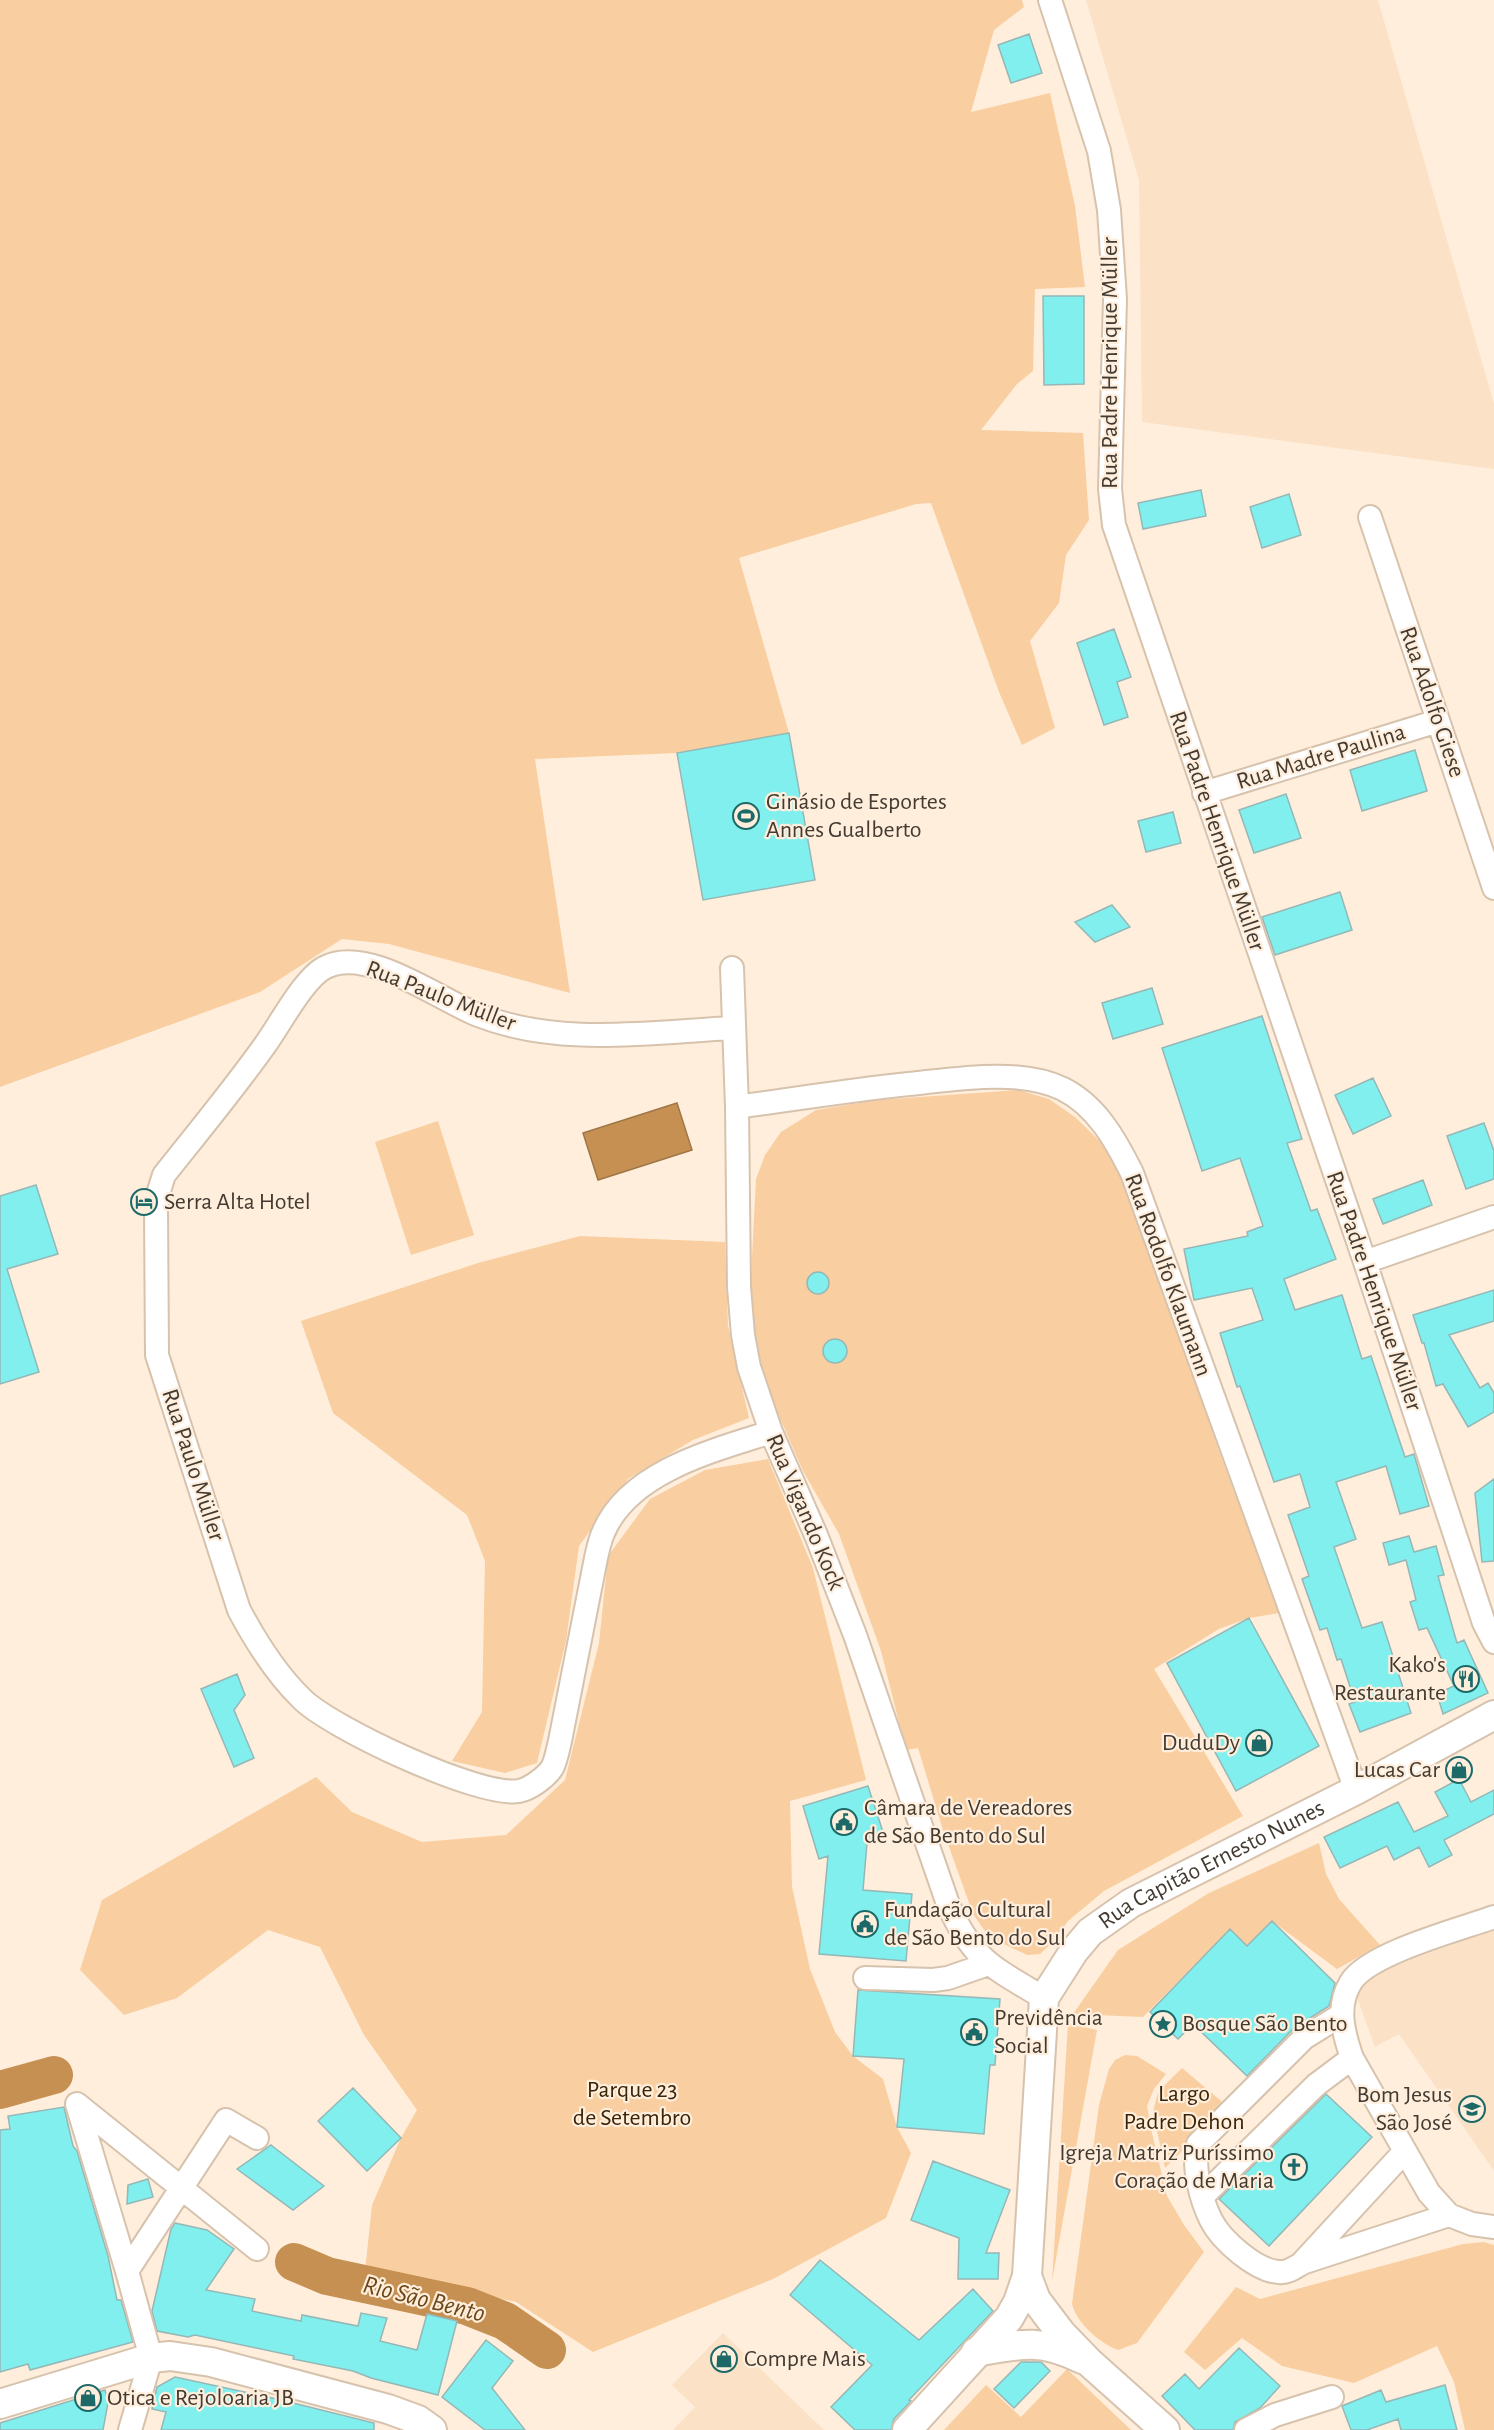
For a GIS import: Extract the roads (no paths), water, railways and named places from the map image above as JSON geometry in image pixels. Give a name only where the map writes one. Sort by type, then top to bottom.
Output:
[{"type":"main road","name":"Rua Capitão Ernesto Nunes","points":[[1027,2276],[1044,1998],[1074,1951],[1090,1932],[1109,1917],[1155,1890],[1356,1790],[1494,1715]]},
{"type":"main road","points":[[907,2430],[1009,2318],[1018,2302],[1027,2276]]},
{"type":"main road","points":[[1027,2276],[1036,2300],[1047,2317],[1090,2363],[1165,2430]]},
{"type":"main road","points":[[976,2352],[1014,2345],[1035,2344],[1059,2348],[1090,2363]]},
{"type":"main road","points":[[0,2404],[151,2358],[170,2356],[211,2362],[404,2414],[432,2430]]},
{"type":"street","name":"Rua Padre Henrique Müller","points":[[1050,0],[1099,152],[1109,210],[1115,299],[1110,509],[1123,555],[1365,1262],[1484,1623],[1494,1642]]},
{"type":"street","name":"Rua Adolfo Giese","points":[[1370,517],[1494,888]]},
{"type":"street","name":"Rua Madre Paulina","points":[[1204,793],[1438,721]]},
{"type":"street","name":"Rua Paulo Müller","points":[[734,1028],[610,1034],[546,1032],[520,1028],[479,1016],[403,978],[369,965],[339,962],[326,967],[315,974],[305,986],[264,1047],[164,1175],[160,1184],[156,1210],[158,1355],[239,1610],[254,1638],[280,1675],[303,1701],[363,1738],[456,1779],[506,1792],[521,1791],[540,1780],[552,1767],[560,1741],[596,1557],[604,1530],[617,1511],[632,1494],[677,1465],[771,1432]]},
{"type":"street","name":"Rua Vigando Kock","points":[[732,968],[737,1107],[739,1287],[743,1335],[757,1395],[855,1635],[958,1927],[970,1946],[988,1964],[1044,1998]]},
{"type":"street","name":"Rua Rodolfo Klaumann","points":[[737,1107],[874,1088],[1002,1077],[1038,1080],[1064,1089],[1102,1122],[1120,1148],[1140,1194],[1356,1790]]},
{"type":"street","points":[[1365,1262],[1494,1217]]},
{"type":"street","points":[[1494,1917],[1405,1948],[1362,1969],[1351,1981],[1341,2015],[1344,2037],[1352,2058],[1429,2193],[1449,2215],[1472,2224],[1494,2227]]},
{"type":"street","points":[[865,1977],[933,1980],[948,1978],[988,1964]]},
{"type":"street","points":[[1341,2015],[1304,2038],[1198,2144],[1196,2158],[1203,2196],[1211,2220],[1218,2232],[1249,2260],[1279,2272],[1449,2215]]},
{"type":"street","points":[[1203,2196],[1316,2085],[1352,2058]]},
{"type":"street","points":[[130,2430],[151,2358],[77,2104],[257,2249]]},
{"type":"street","points":[[127,2271],[226,2120],[257,2138]]},
{"type":"street","points":[[1300,2264],[1405,2151]]},
{"type":"street","points":[[1246,2430],[1275,2415],[1332,2397]]},
{"type":"waterway","name":"Rio São Bento","points":[[0,2090],[54,2075]]},
{"type":"waterway","name":"Rio São Bento","points":[[294,2262],[327,2276],[467,2306],[505,2321],[547,2350]]},
{"type":"place","name":"Ginásio de Esportes Annes Gualberto","points":[[746,816]]},
{"type":"place","name":"Serra Alta Hotel","points":[[144,1202]]},
{"type":"place","name":"Kako's Restaurante","points":[[1466,1679]]},
{"type":"place","name":"DuduDy","points":[[1259,1743]]},
{"type":"place","name":"Lucas Car","points":[[1459,1770]]},
{"type":"place","name":"Câmara de Vereadores de São Bento do Sul","points":[[844,1822]]},
{"type":"place","name":"Fundação Cultural de São Bento do Sul","points":[[865,1924]]},
{"type":"place","name":"Bosque São Bento","points":[[1163,2024]]},
{"type":"place","name":"Previdência Social","points":[[974,2032]]},
{"type":"place","name":"Bom Jesus São José","points":[[1472,2109]]},
{"type":"place","name":"Igreja Matriz Puríssimo Coração de Maria","points":[[1294,2167]]},
{"type":"place","name":"Compre Mais","points":[[724,2359]]},
{"type":"place","name":"Otica e Rejoloaria JB","points":[[88,2398]]},
{"type":"park label","name":"Parque 23 de Setembro","points":[[632,2104]]},
{"type":"park label","name":"Largo Padre Dehon","points":[[1184,2108]]}]
